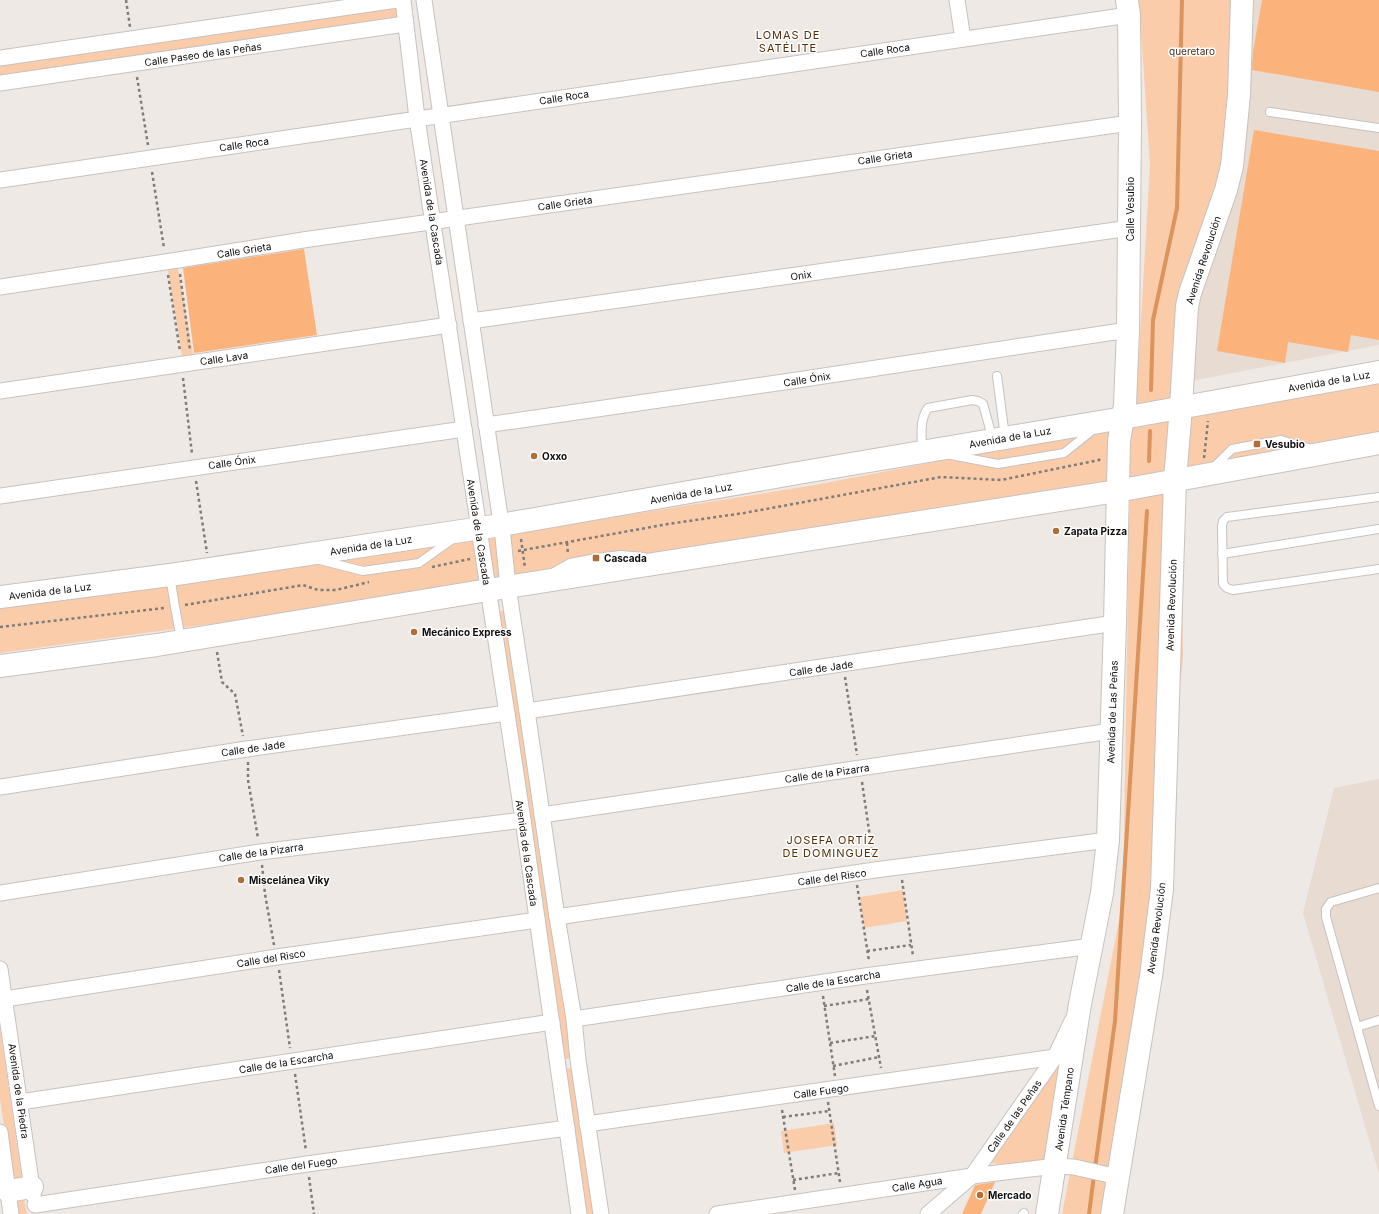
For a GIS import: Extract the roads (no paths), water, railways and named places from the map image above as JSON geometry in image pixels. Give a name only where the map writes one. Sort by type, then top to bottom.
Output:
[{"type":"main road","name":"Avenida Revolución","points":[[1112,1214],[1110,1175],[1151,976],[1162,889],[1176,472],[1187,306],[1190,293],[1226,190],[1232,166],[1239,95],[1242,0]]},
{"type":"main road","name":"Calle Vesubio","points":[[1113,420],[1125,405],[1128,330],[1130,123],[1128,7]]},
{"type":"main road","name":"Avenida de la Luz","points":[[0,598],[171,583],[210,569],[302,555],[507,528],[999,439],[1113,420],[1181,414],[1379,372]]},
{"type":"main road","name":"Avenida de Las Peñas","points":[[1080,1004],[1102,893],[1108,840],[1119,441],[1113,420]]},
{"type":"main road","points":[[0,666],[214,636],[675,561],[1118,484],[1205,466],[1377,446]]},
{"type":"main road","name":"Avenida Témpano","points":[[1047,1214],[1065,1167],[1080,1004]]},
{"type":"main road","points":[[8,1207],[34,1202]]},
{"type":"street","points":[[0,58],[397,0]]},
{"type":"street","name":"Avenida de la Cascada","points":[[403,0],[417,118],[464,429],[475,532],[483,556],[514,586],[507,713],[524,820],[579,1214]]},
{"type":"street","name":"Avenida de la Cascada","points":[[424,0],[486,425],[507,528],[505,552],[514,586],[527,711],[557,917],[574,1020],[587,1124],[602,1214]]},
{"type":"street","points":[[957,0],[963,39]]},
{"type":"street","name":"Calle Roca","points":[[0,180],[963,39],[1128,7]]},
{"type":"street","name":"Calle Paseo de las Peñas","points":[[0,83],[405,24]]},
{"type":"street","name":"Calle Grieta","points":[[0,287],[303,240],[1130,123]]},
{"type":"street","name":"Onix","points":[[471,321],[1130,228]]},
{"type":"street","name":"Calle Lava","points":[[0,391],[448,325]]},
{"type":"street","name":"Calle Ónix","points":[[486,425],[1128,330]]},
{"type":"street","name":"Calle Ónix","points":[[0,496],[464,429]]},
{"type":"street","name":"Calle de Jade","points":[[527,711],[1115,623]]},
{"type":"street","name":"Calle de Jade","points":[[0,787],[247,749],[507,713]]},
{"type":"street","name":"Calle de la Pizarra","points":[[542,815],[1111,731]]},
{"type":"street","name":"Calle de la Pizarra","points":[[0,893],[260,852],[524,820]]},
{"type":"street","name":"Calle del Risco","points":[[557,917],[856,873],[1108,840]]},
{"type":"street","name":"Calle del Risco","points":[[5,999],[277,957],[537,920]]},
{"type":"street","name":"Calle de la Escarcha","points":[[574,1020],[872,975],[1092,946]]},
{"type":"street","name":"Avenida de la Piedra","points":[[0,969],[34,1202]]},
{"type":"street","name":"Calle de las Peñas","points":[[928,1214],[972,1176],[1055,1057],[1080,1004]]},
{"type":"street","name":"Calle de la Escarcha","points":[[20,1102],[552,1022]]},
{"type":"street","name":"Calle Fuego","points":[[587,1124],[1055,1057]]},
{"type":"street","points":[[558,1064],[578,1060]]},
{"type":"street","name":"Calle del Fuego","points":[[34,1202],[567,1128]]},
{"type":"street","points":[[0,1132],[8,1207]]},
{"type":"street","name":"Calle Agua","points":[[717,1214],[972,1176],[1065,1167],[1110,1175]]},
{"type":"lane","points":[[1270,112],[1379,128]]},
{"type":"lane","points":[[996,376],[999,439]]},
{"type":"lane","points":[[999,439],[983,404],[978,401],[972,400],[928,408],[922,420],[926,452],[998,464],[1064,454],[1113,420]]},
{"type":"lane","points":[[1379,497],[1227,517],[1222,526],[1223,584],[1227,588],[1233,590],[1379,569]]},
{"type":"lane","points":[[1222,554],[1379,529]]},
{"type":"lane","points":[[171,583],[181,641]]},
{"type":"lane","points":[[1379,888],[1331,902],[1326,909],[1326,916],[1379,1106]]},
{"type":"lane","points":[[1357,1027],[1379,1020]]},
{"type":"waterway","points":[[1151,390],[1153,320],[1177,208],[1182,0]]},
{"type":"waterway","points":[[1149,461],[1150,431]]},
{"type":"waterway","points":[[1095,1168],[1115,1021],[1147,511]]},
{"type":"waterway","points":[[1089,1214],[1094,1175]]},
{"type":"place","name":"Vesubio","points":[[1257,444]]},
{"type":"place","name":"Oxxo","points":[[534,456]]},
{"type":"place","name":"Zapata Pizza","points":[[1056,531]]},
{"type":"place","name":"Cascada","points":[[596,558]]},
{"type":"place","name":"Mecánico Express","points":[[414,632]]},
{"type":"place","name":"Miscelánea Viky","points":[[241,880]]},
{"type":"place","name":"Mercado","points":[[980,1195]]},
{"type":"district","name":"LOMAS DE SATÉLITE","points":[[788,41]]},
{"type":"district","name":"JOSEFA ORTÍZ DE DOMINGUEZ","points":[[831,846]]},
{"type":"park label","name":"queretaro","points":[[1192,51]]}]
